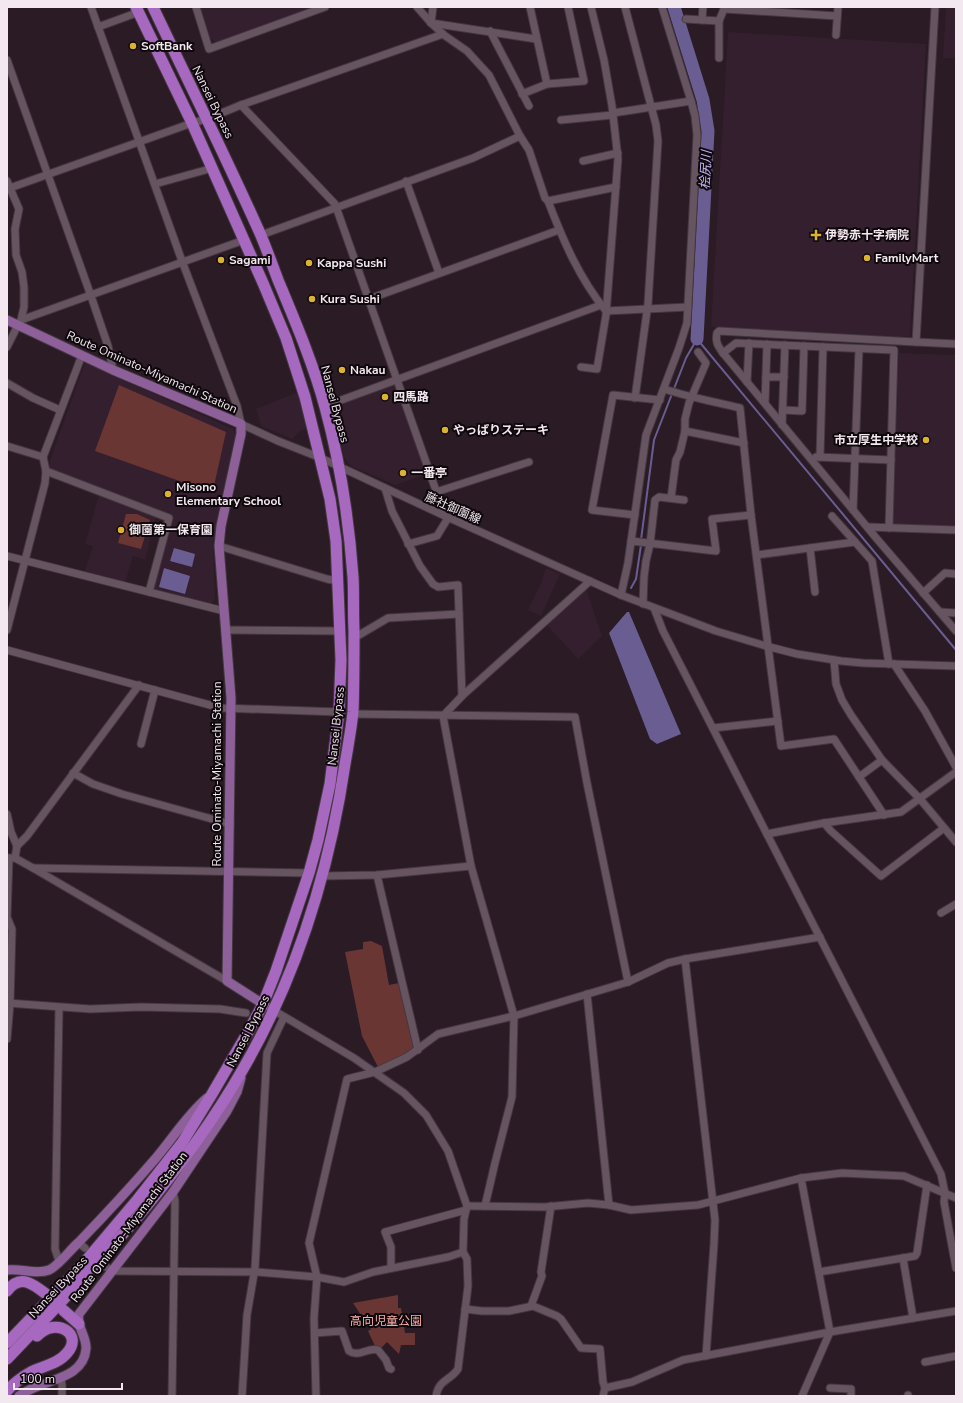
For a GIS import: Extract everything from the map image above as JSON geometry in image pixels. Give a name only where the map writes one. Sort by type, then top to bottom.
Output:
[{"type":"highway","name":"Nansei Bypass","points":[[7,1359],[90,1272],[153,1199],[193,1147],[244,1068],[291,973],[323,876],[336,818],[352,714],[354,638],[353,578],[344,498],[325,406],[304,343],[261,234],[156,8]]},
{"type":"highway","name":"Nansei Bypass","points":[[7,1343],[84,1264],[182,1143],[212,1094],[263,1004],[284,949],[309,873],[318,840],[330,784],[338,712],[341,660],[336,541],[330,499],[305,397],[286,338],[213,168],[138,10]]},
{"type":"highway","points":[[7,1291],[15,1283],[23,1281],[30,1283],[46,1294]]},
{"type":"highway","points":[[63,1310],[78,1324]]},
{"type":"highway","points":[[7,1367],[44,1330],[51,1327],[59,1327],[69,1333],[72,1340],[72,1345],[68,1353],[60,1360],[32,1371],[7,1391]]},
{"type":"main road","name":"Route Ominato-Miyamachi Station","points":[[7,320],[19,322],[114,370],[241,424],[242,434],[221,526],[219,546],[232,709],[227,981]]},
{"type":"main road","points":[[227,981],[263,1004]]},
{"type":"main road","name":"Route Ominato-Miyamachi Station","points":[[78,1324],[78,1319],[83,1308],[109,1268],[136,1242],[174,1192],[227,1111],[237,1092],[244,1068]]},
{"type":"main road","name":"Route Ominato-Miyamachi Station","points":[[7,1270],[45,1271],[51,1269],[59,1261],[82,1245],[101,1220],[157,1157],[194,1109],[212,1094]]},
{"type":"main road","points":[[19,1396],[41,1384],[61,1378],[79,1366],[84,1358],[86,1348],[85,1340],[78,1324]]},
{"type":"street","points":[[91,7],[182,261],[236,406],[241,424]]},
{"type":"street","points":[[196,7],[209,49],[326,7]]},
{"type":"street","points":[[417,7],[443,34],[467,51],[489,75],[520,136],[529,150],[545,198],[548,201],[559,230],[577,268],[604,308]]},
{"type":"street","points":[[431,23],[433,7]]},
{"type":"street","points":[[530,7],[547,84]]},
{"type":"street","points":[[522,94],[547,84],[584,81],[568,7]]},
{"type":"street","points":[[580,367],[596,369],[604,308],[618,153],[604,60],[591,7]]},
{"type":"street","points":[[625,7],[656,125],[658,141],[647,309],[635,398]]},
{"type":"street","points":[[621,596],[632,541],[646,435],[660,400],[667,390],[686,328],[688,307],[697,135],[695,116],[691,100],[662,7]]},
{"type":"street","points":[[702,20],[704,7]]},
{"type":"street","points":[[836,35],[838,7]]},
{"type":"street","points":[[916,342],[935,7]]},
{"type":"street","points":[[718,58],[719,21],[724,8],[837,16]]},
{"type":"street","points":[[98,27],[138,10]]},
{"type":"street","points":[[686,19],[719,21]]},
{"type":"street","points":[[431,23],[536,39]]},
{"type":"street","points":[[490,31],[529,106]]},
{"type":"street","points":[[8,189],[443,34]]},
{"type":"street","points":[[7,60],[91,296],[108,346],[114,370]]},
{"type":"street","points":[[561,120],[613,114],[691,100]]},
{"type":"street","points":[[241,105],[336,206],[446,517],[438,536],[408,544]]},
{"type":"street","points":[[261,234],[473,158],[520,136]]},
{"type":"street","points":[[583,161],[618,153]]},
{"type":"street","points":[[155,184],[213,168]]},
{"type":"street","points":[[7,181],[8,189],[20,209],[15,229],[16,255],[22,272],[24,287],[24,307],[19,322],[7,347]]},
{"type":"street","points":[[406,182],[439,273]]},
{"type":"street","points":[[548,201],[616,187]]},
{"type":"street","points":[[369,299],[559,230]]},
{"type":"street","points":[[19,322],[182,261],[244,240]]},
{"type":"street","points":[[325,406],[396,379],[604,308],[647,309],[688,307]]},
{"type":"street","points":[[956,344],[719,331],[717,333],[716,341],[723,353],[782,425],[956,631]]},
{"type":"street","points":[[723,353],[736,342],[894,350],[889,528]]},
{"type":"street","points":[[747,382],[749,343]]},
{"type":"street","points":[[765,403],[767,344]]},
{"type":"street","points":[[782,425],[785,345]]},
{"type":"street","points":[[783,410],[802,411],[804,346]]},
{"type":"street","points":[[820,457],[823,347]]},
{"type":"street","points":[[853,510],[859,349]]},
{"type":"street","points":[[671,498],[676,460],[680,452],[685,431],[685,419],[692,396],[706,363],[698,352]]},
{"type":"street","points":[[7,630],[45,483],[46,471],[43,456],[82,355]]},
{"type":"street","points":[[766,377],[784,378]]},
{"type":"street","points":[[7,383],[33,398],[60,410]]},
{"type":"street","points":[[667,390],[740,408],[751,515],[781,746],[834,739],[884,815]]},
{"type":"street","points":[[635,515],[592,510],[612,395],[660,400]]},
{"type":"street","name":"藤社御薗線","points":[[241,424],[278,441],[308,452],[446,517],[621,596],[716,631],[797,654],[834,660],[863,664],[956,666]]},
{"type":"street","points":[[685,431],[744,442]]},
{"type":"street","points":[[7,446],[43,456]]},
{"type":"street","points":[[809,457],[891,460]]},
{"type":"street","points":[[436,492],[529,462]]},
{"type":"street","points":[[46,471],[169,518],[149,592]]},
{"type":"street","points":[[385,488],[392,511],[408,544],[420,566],[433,584],[438,587],[458,585],[462,696]]},
{"type":"street","points":[[643,604],[645,572],[655,500],[659,497],[684,500]]},
{"type":"street","points":[[632,541],[716,551],[712,519],[751,515]]},
{"type":"street","points":[[832,516],[872,561],[892,664],[925,711],[956,767]]},
{"type":"street","points":[[868,527],[956,530]]},
{"type":"street","points":[[757,555],[855,542]]},
{"type":"street","points":[[219,546],[338,581]]},
{"type":"street","points":[[810,548],[815,592]]},
{"type":"street","points":[[7,556],[224,611]]},
{"type":"street","points":[[923,593],[945,573],[956,574]]},
{"type":"street","points":[[443,716],[462,696],[590,581]]},
{"type":"street","points":[[654,608],[663,631],[941,1174],[945,1193],[944,1202],[956,1268]]},
{"type":"street","points":[[940,612],[956,613]]},
{"type":"street","points":[[354,638],[388,618],[459,614]]},
{"type":"street","points":[[226,630],[340,631]]},
{"type":"street","points":[[7,650],[221,708],[338,712]]},
{"type":"street","points":[[834,660],[836,684],[842,700],[851,715],[882,760],[920,799],[956,842]]},
{"type":"street","points":[[7,1039],[12,929],[7,917],[10,858],[17,846],[27,836],[139,685]]},
{"type":"street","points":[[140,744],[156,690]]},
{"type":"street","points":[[352,714],[575,717],[586,783],[628,982]]},
{"type":"street","points":[[443,716],[471,866],[514,1016],[512,1097],[494,1163],[485,1206]]},
{"type":"street","points":[[713,728],[778,721]]},
{"type":"street","points":[[859,777],[882,760]]},
{"type":"street","points":[[767,834],[824,823],[901,812],[956,772]]},
{"type":"street","points":[[73,773],[93,784],[122,794],[230,824]]},
{"type":"street","points":[[7,814],[11,832],[17,846]]},
{"type":"street","points":[[824,823],[881,876],[944,828]]},
{"type":"street","points":[[10,858],[34,868],[227,981]]},
{"type":"street","points":[[323,876],[377,875],[471,866]]},
{"type":"street","points":[[34,868],[309,873]]},
{"type":"street","points":[[377,875],[418,1050]]},
{"type":"street","points":[[941,913],[956,904]]},
{"type":"street","points":[[316,1396],[314,1318],[317,1277],[309,1243],[347,1079],[375,1072],[407,1057],[438,1034],[514,1016],[628,982],[668,963],[684,959],[820,937]]},
{"type":"street","points":[[684,959],[714,1220],[714,1244],[706,1356]]},
{"type":"street","points":[[587,994],[609,1205]]},
{"type":"street","points":[[8,1004],[90,1009],[180,1007],[220,1009],[246,1013]]},
{"type":"street","points":[[263,1004],[354,1058],[404,1094],[426,1115],[448,1151],[467,1208],[464,1219],[463,1252],[467,1259],[468,1286],[458,1369],[454,1375],[447,1378],[440,1384],[436,1396]]},
{"type":"street","points":[[59,1008],[55,1249],[59,1261]]},
{"type":"street","points":[[242,1396],[247,1315],[255,1268],[267,1053],[284,1017]]},
{"type":"street","points":[[391,1268],[391,1247],[385,1232],[467,1208],[485,1206],[551,1206],[588,1203],[609,1205],[631,1210],[698,1205],[769,1185],[801,1178],[842,1173],[904,1176],[956,1198]]},
{"type":"street","points":[[801,1178],[830,1332],[802,1396]]},
{"type":"street","points":[[819,1272],[915,1256],[917,1253],[927,1185]]},
{"type":"street","points":[[172,1396],[175,1271],[174,1192]]},
{"type":"street","points":[[531,1306],[542,1276],[541,1272],[551,1206]]},
{"type":"street","points":[[109,1268],[254,1273],[317,1277],[344,1282],[373,1272],[448,1257],[463,1252]]},
{"type":"street","points":[[903,1258],[913,1318]]},
{"type":"street","points":[[465,1309],[509,1311],[531,1306],[561,1319],[581,1348],[600,1349],[603,1382],[605,1388],[602,1396]]},
{"type":"street","points":[[605,1388],[632,1382],[683,1360],[830,1332],[956,1311]]},
{"type":"street","points":[[315,1333],[342,1331],[349,1350],[357,1354],[371,1349],[378,1350],[391,1369]]},
{"type":"street","points":[[925,1362],[956,1356]]},
{"type":"street","points":[[61,1378],[62,1396]]},
{"type":"street","points":[[830,1388],[851,1389],[851,1396]]},
{"type":"shaded area","points":[[199,7],[317,7],[218,44],[210,38]]},
{"type":"shaded area","points":[[946,7],[956,7],[956,58],[943,58]]},
{"type":"shaded area","name":"伊勢赤十字病院","points":[[728,32],[926,44],[910,337],[711,327]]},
{"type":"shaded area","name":"市立厚生中学校","points":[[899,353],[956,355],[956,527],[893,525]]},
{"type":"shaded area","name":"Misono Elementary School","points":[[85,363],[233,429],[236,435],[213,545],[215,599],[210,604],[155,590],[154,587],[174,517],[50,471],[50,460]]},
{"type":"shaded area","points":[[395,382],[427,474],[395,485],[351,466],[344,457],[334,406]]},
{"type":"shaded area","points":[[298,392],[308,428],[299,432],[292,439],[261,426],[256,409]]},
{"type":"shaded area","name":"御薗第一保育園","points":[[99,495],[156,517],[145,560],[133,556],[125,583],[84,573],[93,546],[85,544]]},
{"type":"shaded area","points":[[174,548],[195,554],[192,567],[170,561]]},
{"type":"shaded area","points":[[164,568],[190,576],[185,594],[159,587]]},
{"type":"shaded area","points":[[546,568],[560,574],[541,616],[528,610],[542,581]]},
{"type":"shaded area","points":[[585,585],[602,636],[578,659],[544,622]]},
{"type":"shaded area","points":[[627,612],[629,612],[681,734],[657,744],[650,739],[609,633]]},
{"type":"green space","points":[[119,385],[226,432],[214,486],[205,490],[95,451]]},
{"type":"green space","points":[[126,514],[137,514],[150,520],[141,549],[118,543]]},
{"type":"green space","points":[[371,941],[382,946],[389,985],[399,983],[415,1047],[412,1051],[378,1067],[362,1036],[345,952],[363,949],[363,942]]},
{"type":"green space","name":"高向児童公園","points":[[398,1295],[398,1308],[401,1308],[405,1333],[415,1333],[415,1345],[401,1345],[399,1354],[387,1342],[380,1349],[375,1346],[368,1331],[371,1329],[363,1315],[361,1315],[353,1303]]},
{"type":"waterway","name":"桧尻川","points":[[674,7],[703,100],[708,131],[697,339]]},
{"type":"waterway","points":[[641,540],[654,440],[686,358],[697,339],[956,650]]},
{"type":"waterway","points":[[631,588],[636,579],[641,545]]},
{"type":"place","name":"SoftBank","points":[[133,46]]},
{"type":"place","name":"伊勢赤十字病院","points":[[816,235]]},
{"type":"place","name":"FamilyMart","points":[[867,258]]},
{"type":"place","name":"Sagami","points":[[221,260]]},
{"type":"place","name":"Kappa Sushi","points":[[309,263]]},
{"type":"place","name":"Kura Sushi","points":[[312,299]]},
{"type":"place","name":"Nakau","points":[[342,370]]},
{"type":"place","name":"四馬路","points":[[385,397]]},
{"type":"place","name":"やっぱりステーキ","points":[[445,430]]},
{"type":"place","name":"市立厚生中学校","points":[[926,440]]},
{"type":"place","name":"一番亭","points":[[403,473]]},
{"type":"place","name":"Misono Elementary School","points":[[168,494]]},
{"type":"place","name":"御薗第一保育園","points":[[121,530]]}]
